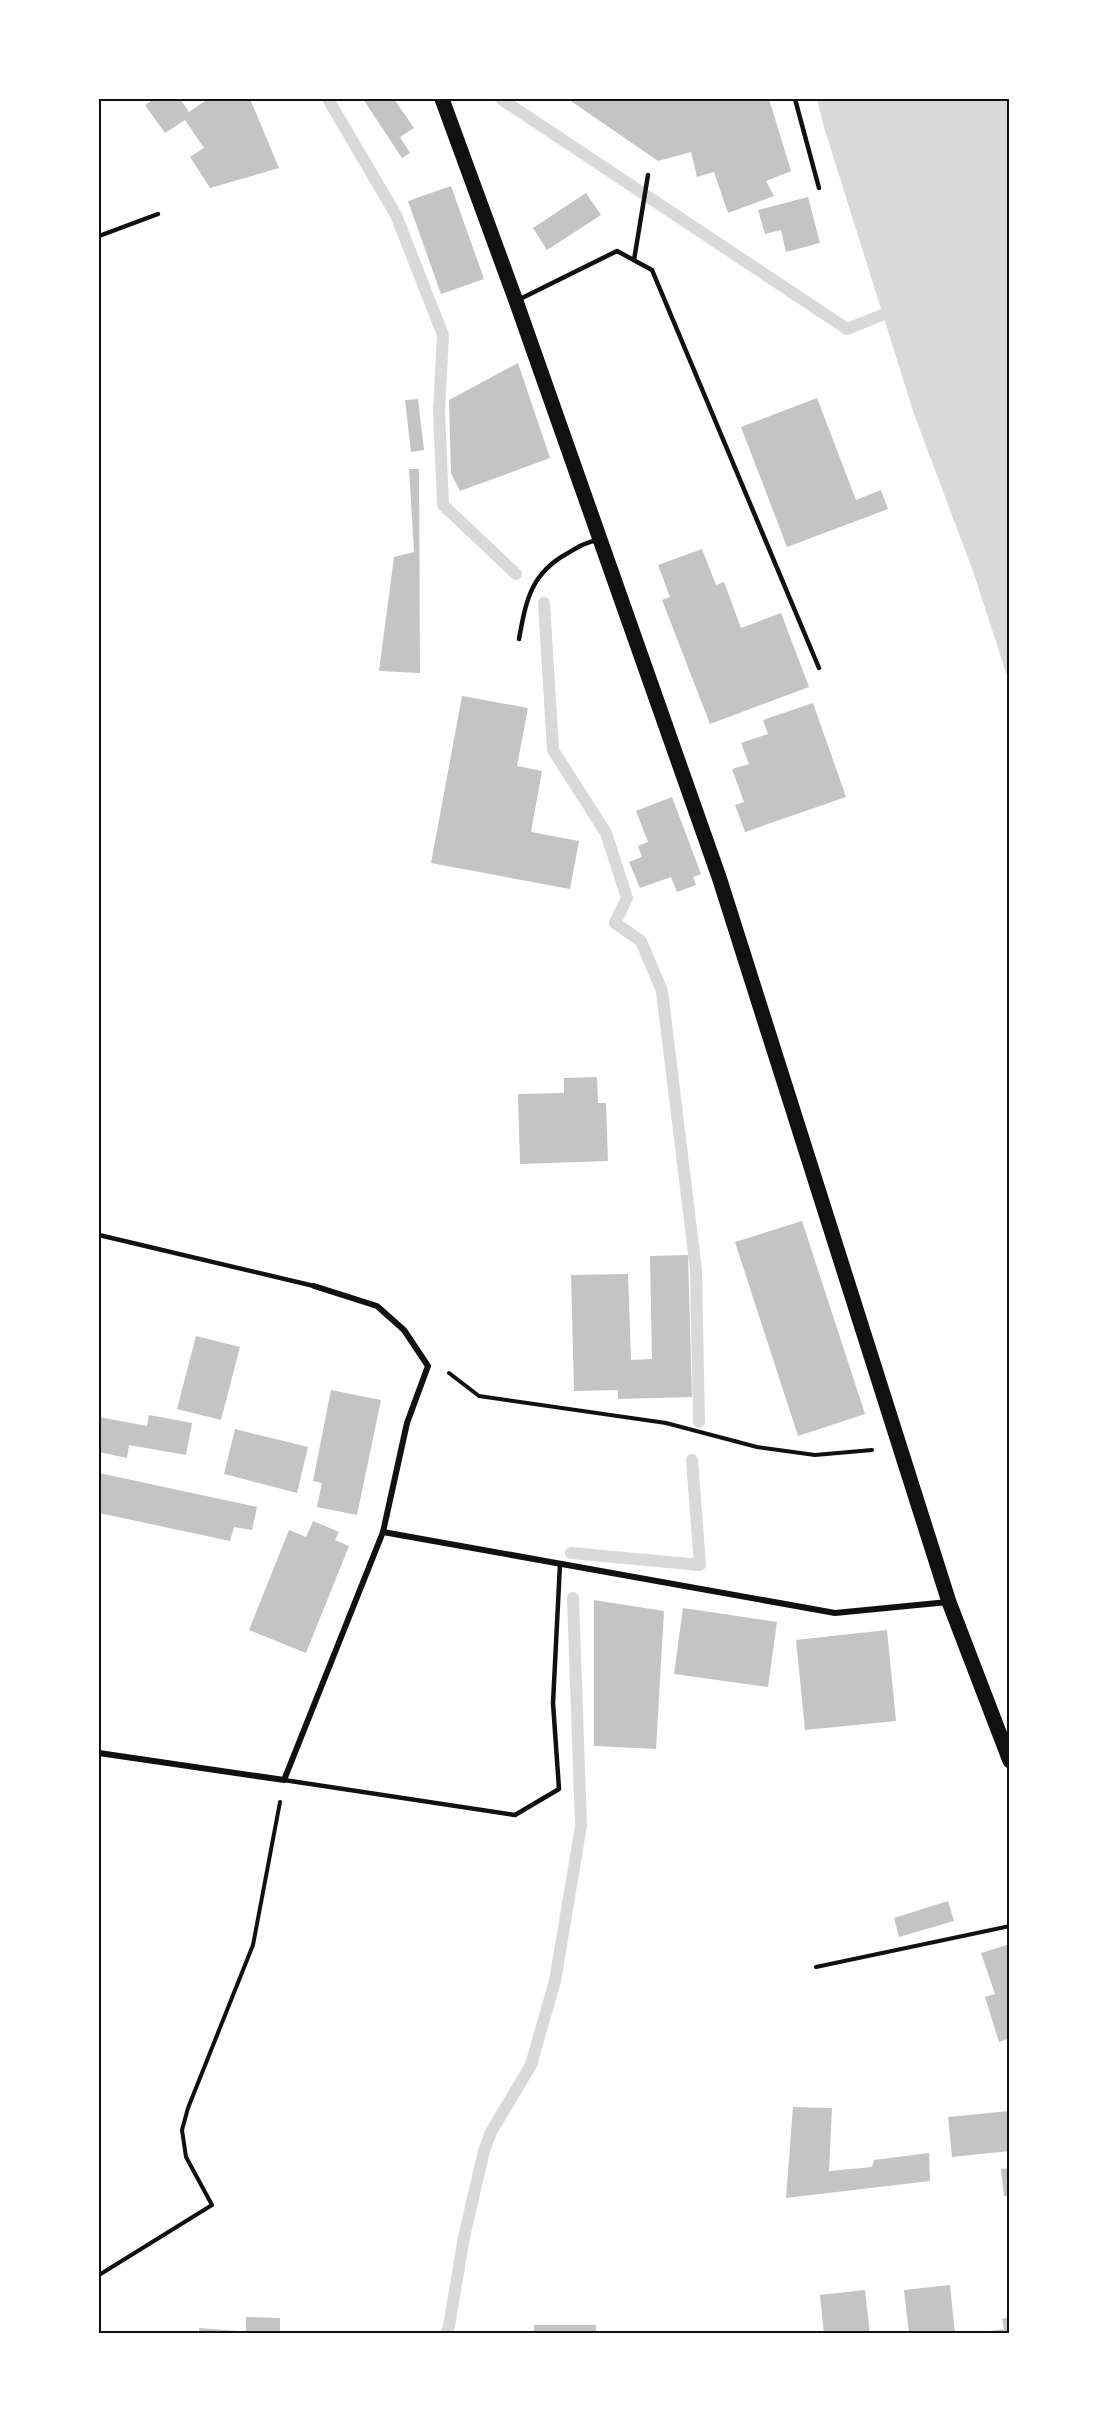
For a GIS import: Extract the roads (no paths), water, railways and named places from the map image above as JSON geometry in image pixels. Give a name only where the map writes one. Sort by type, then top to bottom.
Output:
[{"type":"main road","points":[[442,99],[516,301],[719,877],[949,1602],[1010,1761]]},
{"type":"street","points":[[99,1753],[284,1780],[383,1532],[407,1423],[428,1366],[404,1330],[377,1306],[314,1286]]},
{"type":"street","points":[[383,1532],[835,1613],[949,1602]]},
{"type":"lane","points":[[795,99],[819,188]]},
{"type":"lane","points":[[634,260],[648,175]]},
{"type":"lane","points":[[99,236],[158,214]]},
{"type":"lane","points":[[516,301],[617,251],[652,270],[819,668]]},
{"type":"lane","points":[[519,639],[525,603],[551,562],[586,542],[600,540]]},
{"type":"lane","points":[[99,1235],[314,1286]]},
{"type":"lane","points":[[284,1780],[515,1815],[559,1790],[553,1703],[560,1564]]},
{"type":"waterway","points":[[328,99],[396,215],[443,335],[439,411],[443,505],[516,574]]},
{"type":"waterway","points":[[501,99],[847,329],[897,309]]},
{"type":"waterway","points":[[544,603],[553,750],[606,833],[627,898],[615,923],[641,941],[662,991],[696,1270],[699,1422]]},
{"type":"waterway","points":[[571,1553],[700,1565],[692,1460]]},
{"type":"waterway","points":[[446,2334],[464,2237],[484,2151],[491,2132],[531,2065],[555,1981],[581,1826],[573,1598]]}]
